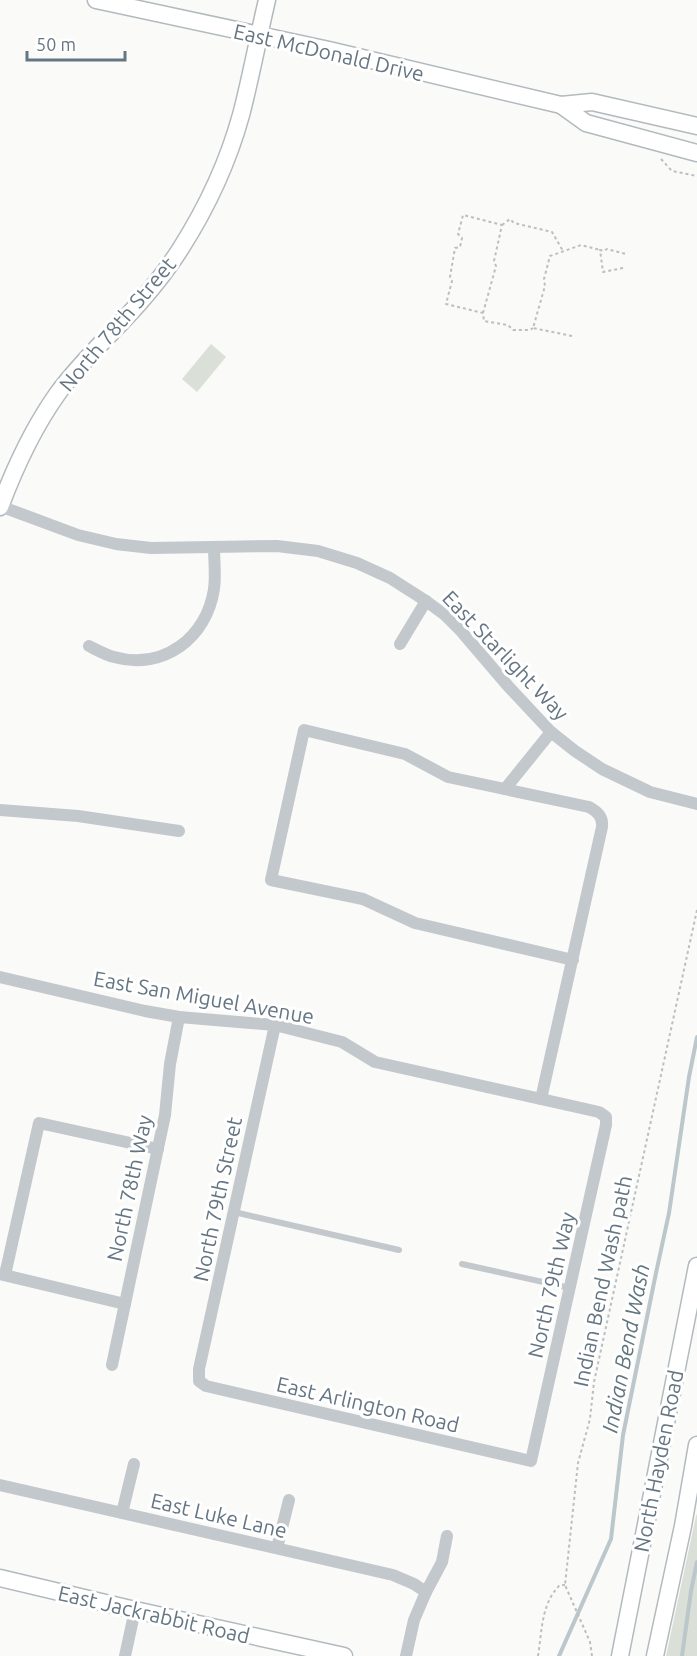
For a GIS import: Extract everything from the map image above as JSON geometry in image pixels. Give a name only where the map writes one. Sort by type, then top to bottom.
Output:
[{"type":"main road","name":"East McDonald Drive","points":[[96,0],[329,50],[561,105],[592,102],[697,126]]},
{"type":"main road","name":"North 78th Street","points":[[0,506],[24,450],[40,419],[58,393],[164,273],[196,223],[217,182],[237,129],[267,0]]},
{"type":"main road","name":"East McDonald Drive","points":[[561,105],[586,123],[697,153]]},
{"type":"main road","name":"North Hayden Road","points":[[620,1656],[697,1266]]},
{"type":"main road","name":"North Hayden Road","points":[[655,1656],[683,1526],[697,1445]]},
{"type":"main road","name":"East Jackrabbit Road","points":[[0,1578],[344,1656]]},
{"type":"street","name":"East Starlight Way","points":[[0,506],[78,535],[116,544],[151,548],[277,546],[318,551],[390,578],[445,615],[551,732],[602,769],[650,792],[697,804]]},
{"type":"street","points":[[89,646],[114,657],[137,661],[159,657],[176,649],[192,637],[202,624],[211,604],[215,586],[214,547]]},
{"type":"street","points":[[400,644],[426,601]]},
{"type":"street","points":[[541,1099],[573,960],[602,827],[603,821],[600,815],[589,807],[448,777],[405,754],[303,730],[271,880],[363,899],[415,923],[573,960]]},
{"type":"street","points":[[505,789],[551,732]]},
{"type":"street","points":[[0,810],[78,816],[178,831]]},
{"type":"street","name":"East San Miguel Avenue","points":[[0,977],[178,1017],[275,1025],[342,1042],[375,1062],[599,1112],[606,1117]]},
{"type":"street","name":"North 78th Way","points":[[112,1365],[165,1115],[178,1017]]},
{"type":"street","name":"North 79th Street","points":[[199,1381],[199,1369],[275,1025]]},
{"type":"street","name":"North 79th Way","points":[[531,1461],[571,1288],[606,1117]]},
{"type":"street","points":[[125,1304],[3,1274],[39,1123],[158,1149]]},
{"type":"street","name":"East Arlington Road","points":[[199,1381],[206,1386],[531,1461]]},
{"type":"street","points":[[122,1513],[134,1464]]},
{"type":"street","name":"East Luke Lane","points":[[0,1485],[393,1575],[426,1592]]},
{"type":"street","points":[[277,1548],[289,1500]]},
{"type":"street","points":[[406,1656],[414,1620],[442,1562],[447,1536]]},
{"type":"street","points":[[125,1656],[135,1610]]},
{"type":"lane","points":[[234,1212],[399,1250]]},
{"type":"lane","points":[[462,1264],[571,1288]]},
{"type":"path","points":[[663,143],[658,156],[672,171],[697,176]]},
{"type":"path","points":[[483,313],[446,304],[452,281],[450,277],[455,248],[460,247],[462,238],[458,234],[463,215],[502,225]]},
{"type":"path","points":[[563,251],[552,232],[514,223],[510,219],[502,225],[494,261],[496,266],[483,313],[484,321],[508,325],[513,330],[533,328],[572,336]]},
{"type":"path","points":[[533,328],[545,286],[544,279],[550,256],[581,245],[626,254]]},
{"type":"path","points":[[600,250],[603,272],[623,268]]},
{"type":"path","name":"Indian Bend Wash path","points":[[565,1585],[578,1463],[590,1419],[594,1382],[697,910]]},
{"type":"path","points":[[538,1656],[545,1610],[554,1591],[560,1585],[565,1585],[591,1642],[592,1656]]},
{"type":"shaded area","points":[[211,344],[226,357],[197,392],[182,379]]},
{"type":"shaded area","points":[[697,1514],[697,1656],[666,1656],[696,1516]]},
{"type":"waterway","name":"Indian Bend Wash","points":[[559,1656],[611,1539],[623,1435],[669,1213],[697,1037]]},
{"type":"waterway","points":[[682,1656],[697,1562]]}]
